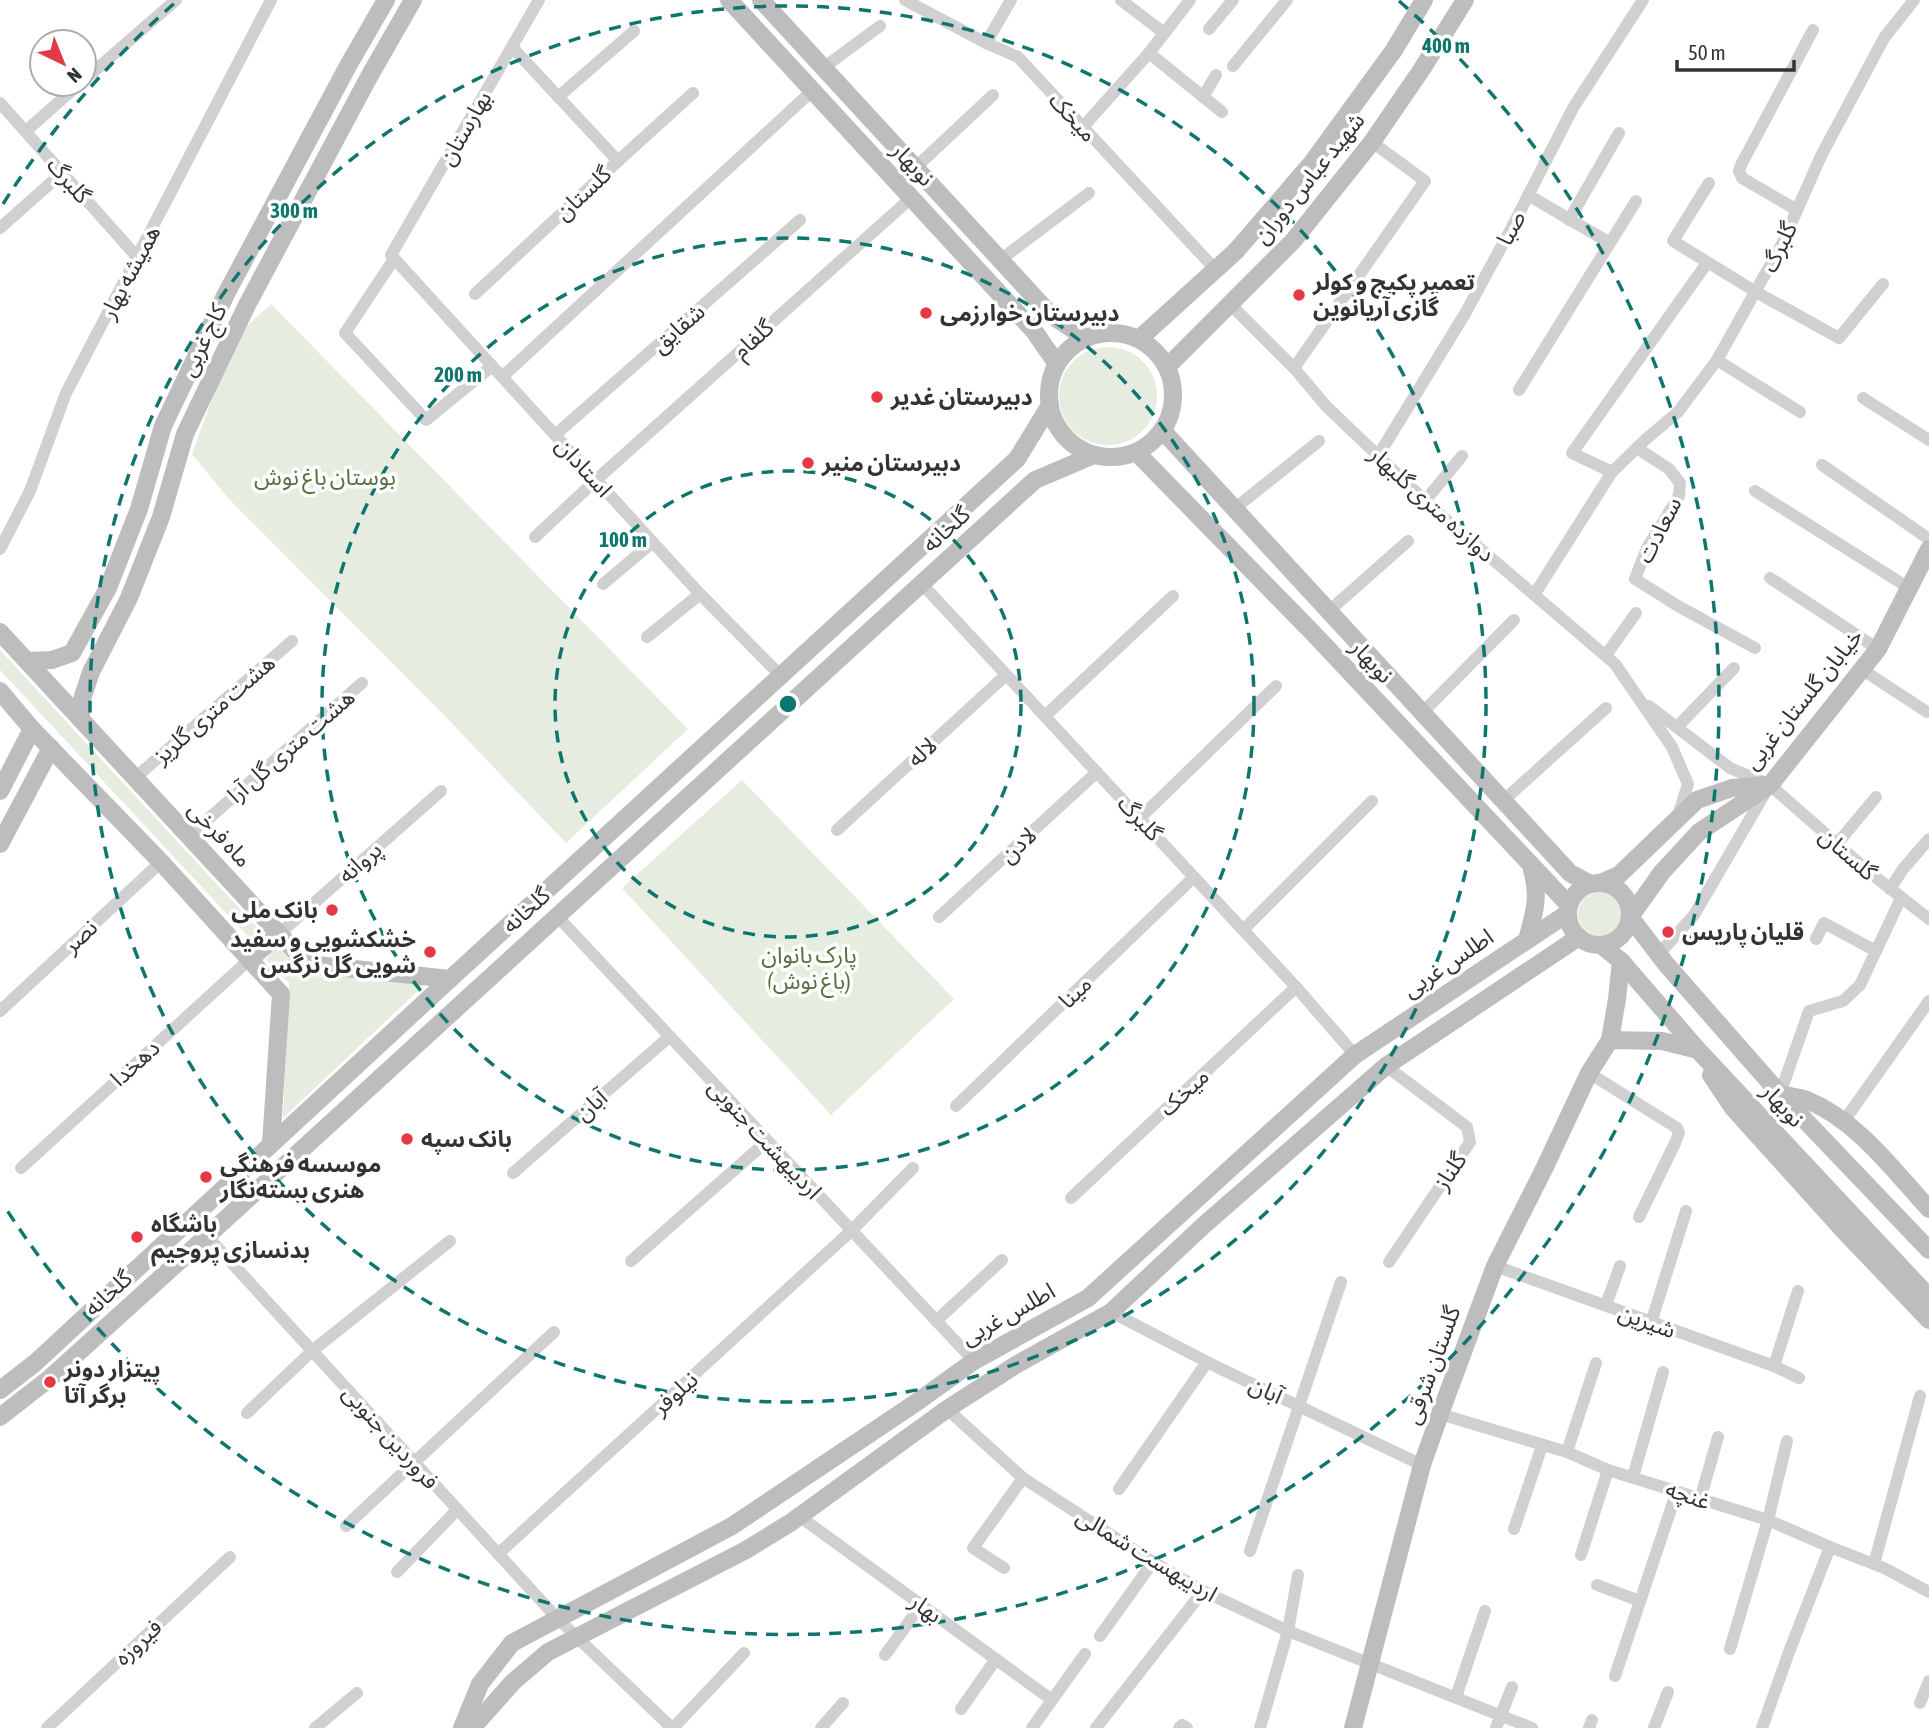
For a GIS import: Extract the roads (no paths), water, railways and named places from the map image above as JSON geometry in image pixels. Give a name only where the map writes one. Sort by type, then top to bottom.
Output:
[{"type":"main road","name":"کاج غربی","points":[[72,653],[108,588],[139,509],[163,426],[226,294],[386,0]]},
{"type":"main road","name":"کاج غربی","points":[[81,719],[81,702],[90,672],[129,598],[156,528],[185,434],[247,305],[413,0]]},
{"type":"main road","name":"نوبهار","points":[[729,0],[1034,331],[1057,364]]},
{"type":"main road","name":"نوبهار","points":[[761,0],[1051,315],[1086,338]]},
{"type":"main road","name":"شهید عباس دوران","points":[[1139,339],[1236,251],[1311,164],[1394,50],[1424,0]]},
{"type":"main road","name":"شهید عباس دوران","points":[[1167,367],[1293,241],[1372,142],[1465,0]]},
{"type":"main road","points":[[353,58],[374,68]]},
{"type":"main road","points":[[226,294],[247,305]]},
{"type":"main road","points":[[1103,333],[1121,333],[1139,339],[1155,350],[1167,367],[1173,388],[1172,410],[1162,430],[1151,443],[1136,452],[1116,457],[1094,455],[1073,444],[1058,427],[1050,405],[1050,384],[1057,364],[1069,349],[1086,338],[1103,333]]},
{"type":"main road","name":"گلخانه","points":[[0,1390],[34,1363],[1017,459],[1050,405]]},
{"type":"main road","name":"نوبهار","points":[[1162,430],[1570,873],[1595,884]]},
{"type":"main road","name":"نوبهار","points":[[1136,452],[1313,633],[1569,909]]},
{"type":"main road","name":"گلخانه","points":[[0,1418],[50,1378],[207,1237],[1035,480],[1094,455]]},
{"type":"main road","name":"خیابان گلستان غربی","points":[[1630,917],[1662,872],[1699,832],[1770,785],[1878,649],[1927,557]]},
{"type":"main road","name":"ماه فرخی","points":[[0,632],[307,964],[450,979]]},
{"type":"main road","points":[[27,661],[52,660],[72,653]]},
{"type":"main road","points":[[72,653],[70,660],[74,667],[81,672],[90,672]]},
{"type":"main road","points":[[0,691],[32,729],[161,862],[281,993],[271,1144]]},
{"type":"main road","points":[[0,791],[32,729]]},
{"type":"main road","points":[[0,845],[51,748]]},
{"type":"main road","points":[[1595,884],[1616,888],[1622,893],[1627,900],[1630,917],[1628,925],[1617,939],[1601,945],[1579,937],[1571,926],[1569,909],[1577,892],[1595,884],[1619,875],[1697,800],[1732,788],[1770,785]]},
{"type":"main road","points":[[1527,940],[1536,908],[1537,886],[1531,867]]},
{"type":"main road","name":"اطلس غربی","points":[[462,1728],[480,1684],[512,1643],[732,1526],[974,1361],[1088,1298],[1355,1055],[1569,909]]},
{"type":"main road","name":"نوبهار","points":[[1630,917],[1658,954],[1780,1094],[1929,1250]]},
{"type":"main road","points":[[250,960],[279,933]]},
{"type":"main road","points":[[472,1728],[513,1682],[548,1652],[746,1550],[799,1516],[947,1409],[1014,1366],[1111,1312],[1204,1225],[1386,1066],[1579,937]]},
{"type":"main road","name":"نوبهار","points":[[1601,945],[1621,961],[1697,1049],[1929,1297]]},
{"type":"main road","name":"گلستان شرقی","points":[[1353,1728],[1422,1465],[1494,1266],[1589,1073],[1610,1040],[1621,961]]},
{"type":"main road","points":[[1610,1040],[1662,1041],[1697,1049],[1720,1091],[1733,1108],[1929,1320]]},
{"type":"main road","points":[[1780,1094],[1806,1100],[1844,1121],[1867,1141],[1929,1209]]},
{"type":"street","points":[[98,68],[176,0]]},
{"type":"street","name":"همیشه بهار","points":[[0,549],[30,491],[66,393],[271,0]]},
{"type":"street","name":"بهارستان","points":[[492,366],[426,420],[345,333],[393,257],[539,0]]},
{"type":"street","name":"میخک","points":[[905,0],[1018,57],[1215,269]]},
{"type":"street","points":[[986,43],[1011,0]]},
{"type":"street","points":[[1121,0],[1164,33]]},
{"type":"street","points":[[1083,127],[1149,53],[1190,0]]},
{"type":"street","points":[[1209,29],[1233,0]]},
{"type":"street","points":[[1233,66],[1287,0]]},
{"type":"street","name":"صبا","points":[[1378,456],[1466,312],[1573,108],[1643,0]]},
{"type":"street","name":"گلبرگ","points":[[1534,595],[1612,472],[1678,412],[1717,360],[1782,244],[1821,156],[1884,38],[1914,0]]},
{"type":"street","points":[[823,68],[880,26]]},
{"type":"street","points":[[1797,210],[1742,177],[1740,171],[1813,30]]},
{"type":"street","points":[[558,97],[634,31]]},
{"type":"street","points":[[512,47],[618,161]]},
{"type":"street","points":[[1149,53],[1222,112]]},
{"type":"street","points":[[1203,97],[1216,75]]},
{"type":"street","points":[[502,377],[812,90]]},
{"type":"street","name":"گلستان","points":[[475,294],[693,93]]},
{"type":"street","points":[[915,168],[993,95]]},
{"type":"street","points":[[26,131],[63,98]]},
{"type":"street","name":"گلبرگ","points":[[0,103],[138,258]]},
{"type":"street","points":[[1569,220],[1619,133]]},
{"type":"street","points":[[1294,368],[1425,181],[1372,142]]},
{"type":"street","points":[[0,228],[62,173]]},
{"type":"street","points":[[1709,183],[1673,241],[1756,292],[1839,338],[1883,284]]},
{"type":"street","points":[[1000,260],[1089,193]]},
{"type":"street","points":[[1528,195],[1610,243]]},
{"type":"street","name":"گلفام","points":[[535,537],[911,198]]},
{"type":"street","points":[[1519,390],[1636,201]]},
{"type":"street","name":"شقایق","points":[[555,435],[800,220]]},
{"type":"street","name":"استادان","points":[[393,257],[700,594],[781,676]]},
{"type":"street","points":[[1612,472],[1572,453],[1707,263]]},
{"type":"street","name":"دوازده متری گلبهار","points":[[1230,304],[1294,368],[1326,406],[1425,501],[1615,664],[1672,747],[1688,783],[1678,817]]},
{"type":"street","points":[[1717,360],[1800,412]]},
{"type":"street","points":[[1863,398],[1929,440]]},
{"type":"street","points":[[1234,509],[1319,441]]},
{"type":"street","name":"سعادت","points":[[1637,447],[1670,469],[1680,483],[1679,496],[1647,548],[1635,579],[1755,648]]},
{"type":"street","points":[[1425,501],[1462,456]]},
{"type":"street","points":[[1822,465],[1929,539]]},
{"type":"street","points":[[1755,492],[1909,588]]},
{"type":"street","points":[[1329,611],[1408,541]]},
{"type":"street","points":[[603,584],[653,542]]},
{"type":"street","points":[[1770,578],[1878,649]]},
{"type":"street","name":"گلبرگ","points":[[922,584],[1296,987],[1355,1055]]},
{"type":"street","points":[[647,637],[700,594]]},
{"type":"street","points":[[1045,716],[1173,597]]},
{"type":"street","points":[[1606,655],[1636,613]]},
{"type":"street","points":[[1422,713],[1514,620]]},
{"type":"street","name":"هشت متری گلریز","points":[[135,778],[292,641]]},
{"type":"street","points":[[1677,727],[1734,668]]},
{"type":"street","points":[[1863,670],[1927,712]]},
{"type":"street","name":"لاله","points":[[837,830],[1006,674]]},
{"type":"street","name":"هشت متری گل آرا","points":[[189,836],[362,684]]},
{"type":"street","points":[[1140,818],[1276,686]]},
{"type":"street","name":"گلستان","points":[[1639,698],[1730,768],[1770,785],[1836,845],[1929,919]]},
{"type":"street","points":[[1504,800],[1606,708]]},
{"type":"street","name":"لادن","points":[[939,918],[1097,772]]},
{"type":"street","points":[[1658,954],[1694,915],[1770,785]]},
{"type":"street","name":"پروانه","points":[[279,933],[441,791]]},
{"type":"street","points":[[1836,845],[1876,797]]},
{"type":"street","points":[[1243,930],[1372,801]]},
{"type":"street","points":[[1890,889],[1929,839]]},
{"type":"street","name":"نصر","points":[[0,1011],[161,862]]},
{"type":"street","name":"مینا","points":[[956,1106],[1194,877]]},
{"type":"street","points":[[1780,1094],[1809,1011],[1843,1001],[1860,985],[1901,898]]},
{"type":"street","name":"اردیبهشت جنوبی","points":[[556,916],[974,1361]]},
{"type":"street","points":[[1816,939],[1824,923],[1876,951]]},
{"type":"street","name":"دهخدا","points":[[21,1168],[250,960]]},
{"type":"street","name":"میخک","points":[[1071,1198],[1296,987]]},
{"type":"street","points":[[1844,1121],[1929,1001]]},
{"type":"street","name":"آبان","points":[[513,1174],[669,1037]]},
{"type":"street","name":"گلناز","points":[[1386,1066],[1467,1127],[1470,1142],[1389,1262]]},
{"type":"street","points":[[1589,1073],[1677,1128],[1679,1133],[1639,1217]]},
{"type":"street","points":[[631,1261],[767,1141]]},
{"type":"street","name":"نیلوفر","points":[[498,1554],[851,1231],[913,1168]]},
{"type":"street","points":[[1651,1323],[1686,1211]]},
{"type":"street","name":"فروردین جنوبی","points":[[207,1237],[557,1618],[673,1728]]},
{"type":"street","points":[[247,1413],[312,1351],[450,1241]]},
{"type":"street","points":[[936,1321],[1002,1260]]},
{"type":"street","name":"شیرین","points":[[1494,1266],[1773,1366],[1799,1378]]},
{"type":"street","points":[[1606,1305],[1620,1266]]},
{"type":"street","points":[[1250,1551],[1341,1282]]},
{"type":"street","points":[[1773,1366],[1798,1292]]},
{"type":"street","name":"آبان","points":[[1111,1312],[1207,1362],[1422,1465]]},
{"type":"street","points":[[346,1526],[554,1332]]},
{"type":"street","points":[[1119,1489],[1207,1362]]},
{"type":"street","points":[[1567,1452],[1596,1363]]},
{"type":"street","points":[[1633,1477],[1663,1372]]},
{"type":"street","points":[[1874,1564],[1920,1396]]},
{"type":"street","name":"اردیبهست شمالی","points":[[947,1409],[1023,1478],[1203,1591],[1288,1631],[1456,1697],[1498,1722],[1532,1728]]},
{"type":"street","name":"غنچه","points":[[1440,1414],[1567,1452],[1608,1469],[1768,1521],[1874,1564],[1929,1592]]},
{"type":"street","points":[[1700,1500],[1718,1437]]},
{"type":"street","points":[[1730,1648],[1768,1521],[1787,1441]]},
{"type":"street","points":[[1514,1528],[1542,1446]]},
{"type":"street","points":[[1581,1555],[1608,1469]]},
{"type":"street","points":[[1004,1568],[973,1548],[1023,1478]]},
{"type":"street","points":[[1615,1676],[1677,1491]]},
{"type":"street","points":[[397,1572],[457,1510]]},
{"type":"street","name":"بهار","points":[[799,1516],[1052,1700]]},
{"type":"street","points":[[1762,1728],[1830,1547]]},
{"type":"street","name":"فیروزه","points":[[47,1728],[230,1557]]},
{"type":"street","points":[[1100,1636],[1153,1562]]},
{"type":"street","points":[[1260,1728],[1288,1631],[1298,1575]]},
{"type":"street","points":[[1597,1585],[1640,1601]]},
{"type":"street","points":[[1096,1728],[1203,1591]]},
{"type":"street","points":[[885,1655],[921,1605]]},
{"type":"street","points":[[1456,1697],[1485,1611]]},
{"type":"street","points":[[673,1728],[744,1653]]},
{"type":"street","points":[[1032,1728],[1085,1654]]},
{"type":"street","points":[[961,1709],[996,1659]]},
{"type":"street","points":[[1920,1703],[1929,1681]]},
{"type":"street","points":[[1498,1722],[1512,1687]]},
{"type":"street","points":[[1654,1728],[1668,1692]]},
{"type":"street","points":[[315,1728],[357,1693]]},
{"type":"street","points":[[821,1728],[843,1703]]},
{"type":"street","points":[[1179,1728],[1182,1725],[1187,1728]]},
{"type":"place","name":"تعمیر پکیج و کولر گازی آریانوین","points":[[1299,295]]},
{"type":"place","name":"دبیرستان خوارزمی","points":[[926,313]]},
{"type":"place","name":"دبیرستان غدیر","points":[[877,397]]},
{"type":"place","name":"دبیرستان منیر","points":[[808,463]]},
{"type":"place","name":"بانک ملی","points":[[332,910]]},
{"type":"place","name":"قلیان پاریس","points":[[1668,932]]},
{"type":"place","name":"خشکشویی و سفید شویی گل نرگس","points":[[430,952]]},
{"type":"place","name":"بانک سپه","points":[[407,1139]]},
{"type":"place","name":"موسسه فرهنگی هنری بسته‌نگار","points":[[206,1177]]},
{"type":"place","name":"باشگاه بدنسازی پروجیم","points":[[137,1237]]},
{"type":"place","name":"پیتزار دونر برگر آتا","points":[[50,1382]]},
{"type":"park label","name":"بوستان باغ نوش","points":[[325,477]]},
{"type":"park label","name":"پارک بانوان (باغ نوش)","points":[[809,968]]}]
